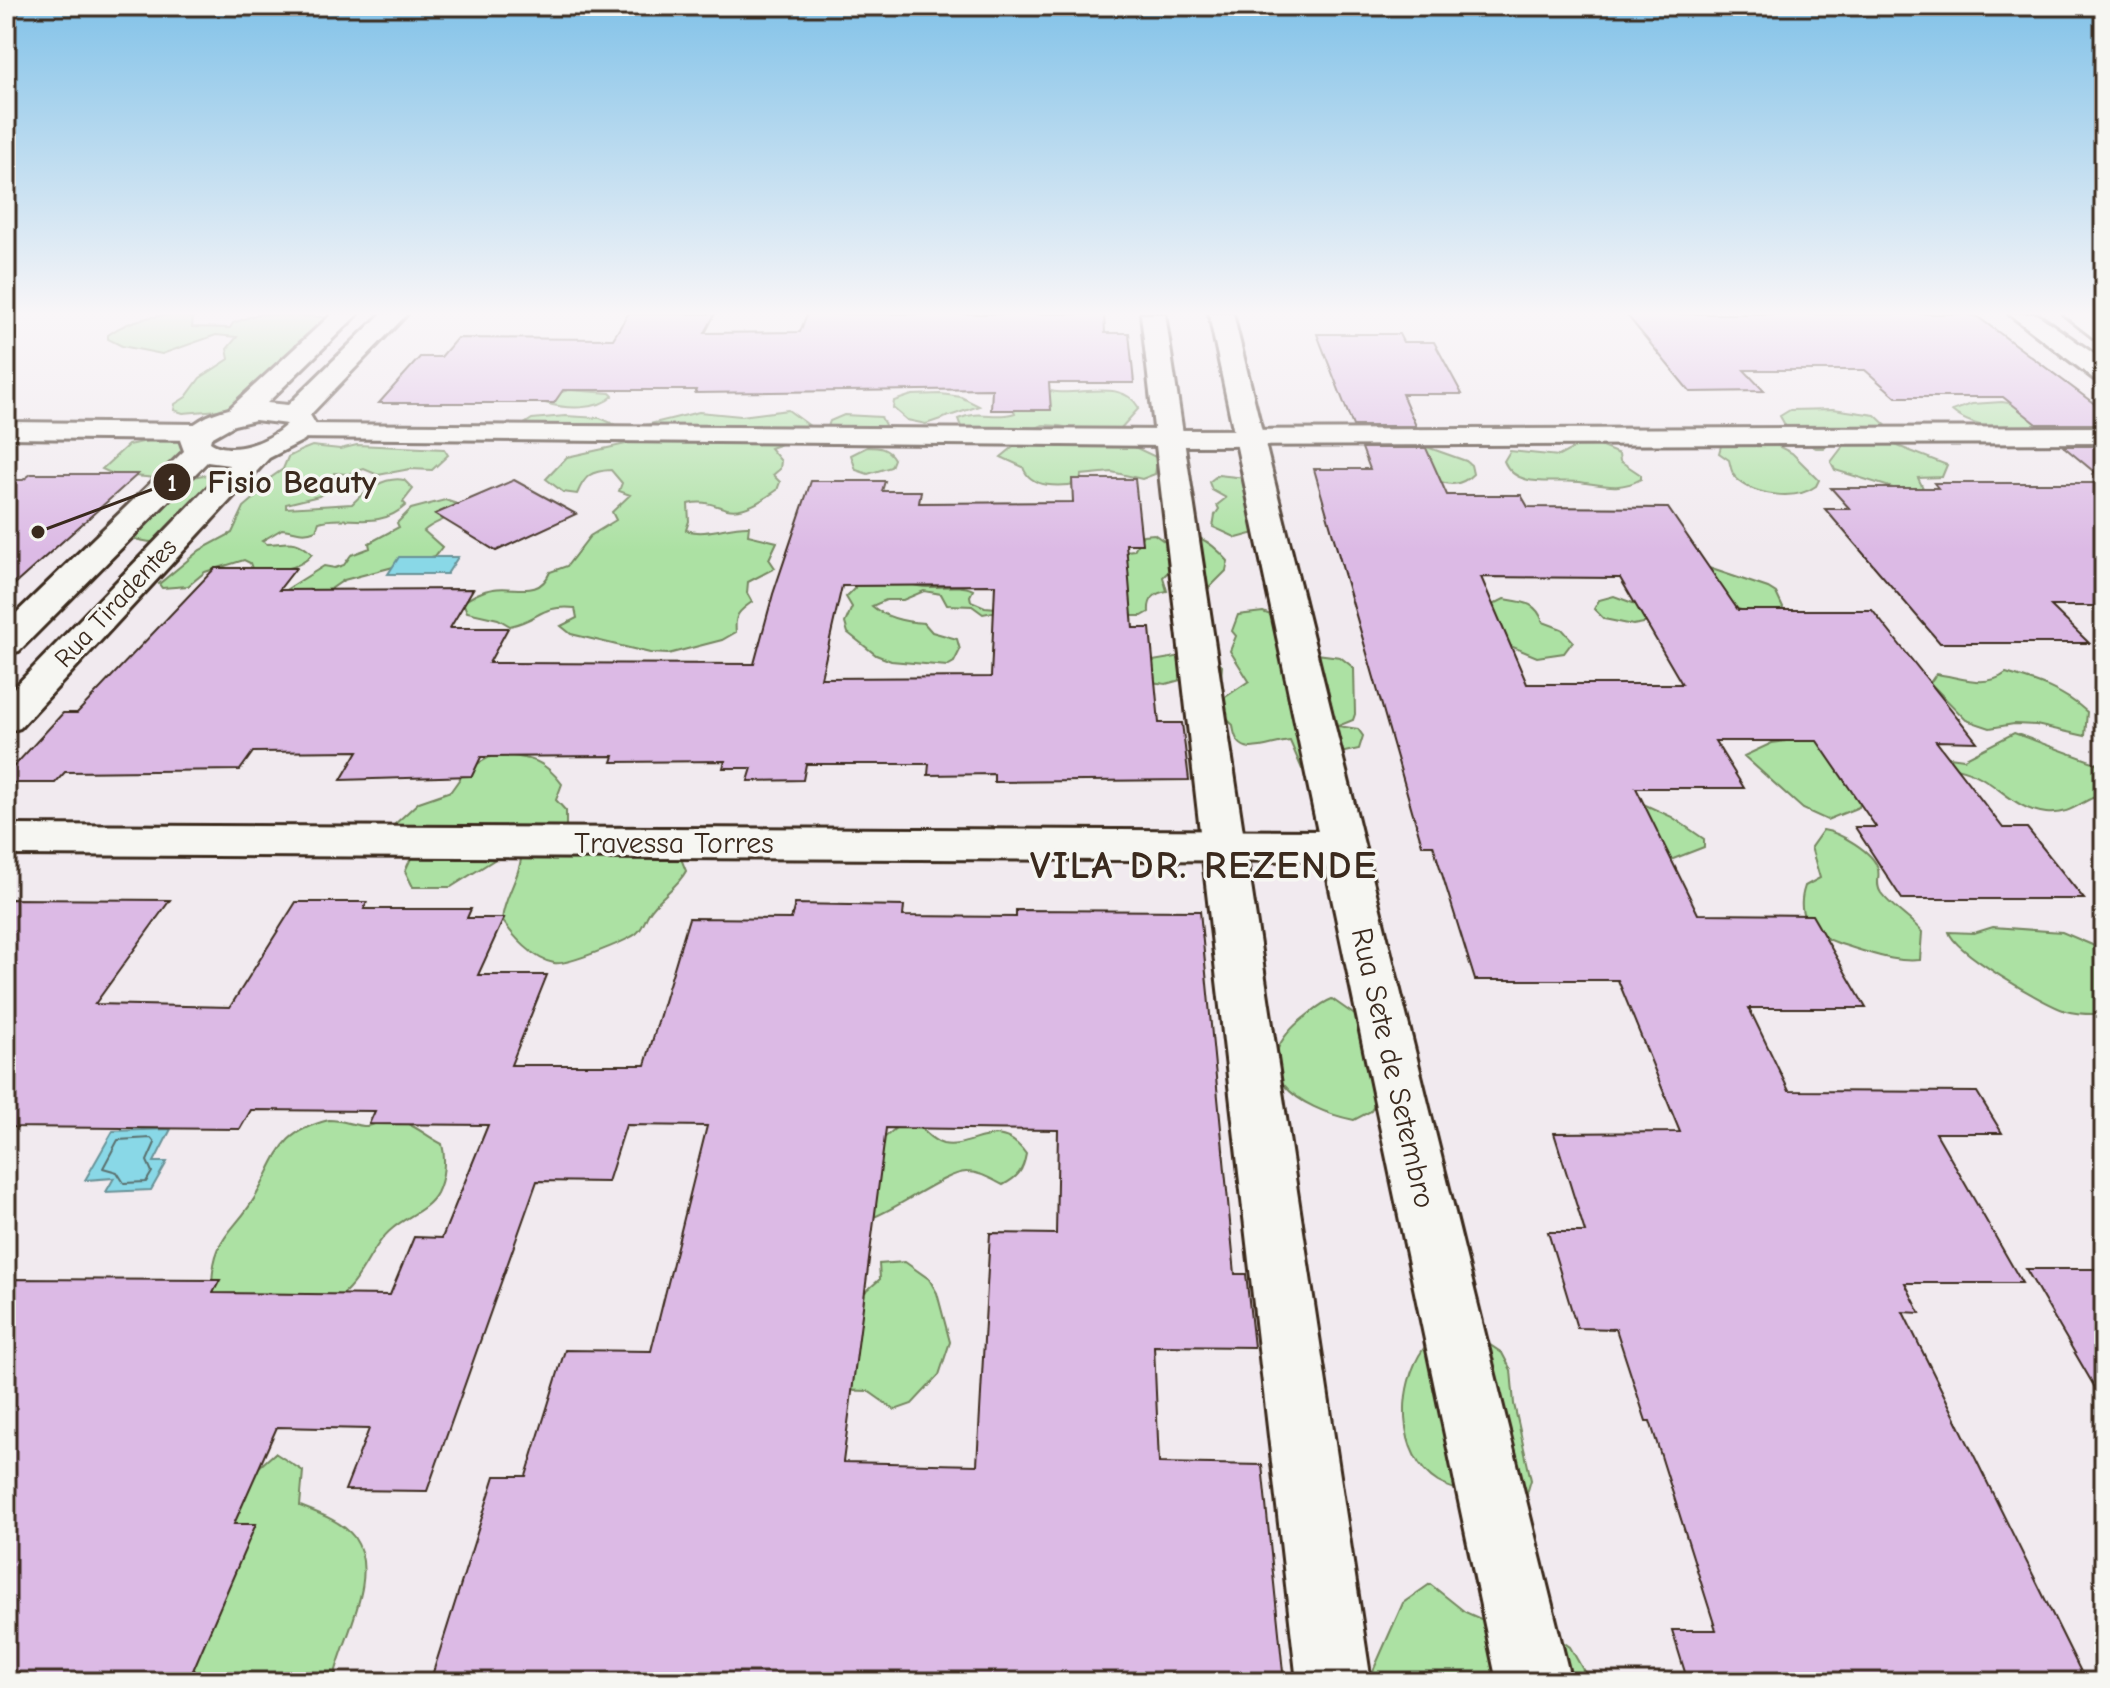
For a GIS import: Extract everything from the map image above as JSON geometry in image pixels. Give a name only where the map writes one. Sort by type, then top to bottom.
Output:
[{"type":"main road","points":[[263,393],[240,414],[200,442],[225,456],[275,446],[323,393]]},
{"type":"main road","points":[[1163,393],[1334,1682]]},
{"type":"main road","name":"Rua Sete de Setembro","points":[[1239,393],[1534,1682]]},
{"type":"main road","points":[[240,414],[271,410],[296,423]]},
{"type":"main road","name":"Rua Tiradentes","points":[[6,643],[200,442]]},
{"type":"main road","name":"Rua Tiradentes","points":[[6,719],[259,451]]},
{"type":"street","points":[[296,423],[1169,438],[2104,435]]},
{"type":"street","points":[[6,430],[200,442]]},
{"type":"street","name":"Travessa Torres","points":[[6,840],[1342,846]]},
{"type":"green space","points":[[189,393],[250,393],[231,409],[183,413],[174,410],[175,404]]},
{"type":"green space","points":[[559,393],[607,393],[613,396],[590,406],[562,407],[545,403],[547,396]]},
{"type":"green space","points":[[1033,393],[1121,393],[1139,408],[1120,429],[1097,433],[1043,425],[1019,435],[962,429],[958,419],[973,415],[1015,413],[1012,406]]},
{"type":"green space","points":[[912,395],[961,397],[979,406],[926,424],[907,420],[893,408],[894,401]]},
{"type":"green space","points":[[2002,402],[2051,410],[2104,409],[2104,429],[2004,429],[1984,426],[1952,411],[1972,404]]},
{"type":"green space","points":[[1833,409],[1875,415],[1894,433],[1835,441],[1824,448],[1816,448],[1790,434],[1780,416],[1790,410]]},
{"type":"green space","points":[[788,410],[810,426],[796,439],[770,448],[781,461],[780,469],[773,475],[780,482],[777,490],[741,509],[704,503],[688,504],[686,530],[701,532],[749,526],[748,535],[777,542],[769,559],[775,568],[748,582],[747,593],[752,602],[738,614],[736,632],[722,640],[668,654],[650,653],[571,634],[561,626],[577,618],[575,608],[554,609],[510,626],[498,619],[467,612],[463,602],[481,592],[540,585],[550,572],[567,566],[590,536],[616,520],[612,512],[630,495],[619,491],[622,483],[611,470],[590,475],[577,494],[563,492],[546,479],[567,457],[626,444],[625,430],[699,412],[741,416]]},
{"type":"green space","points":[[844,415],[881,417],[886,427],[883,430],[826,432],[830,421]]},
{"type":"green space","points":[[565,416],[600,418],[614,424],[604,433],[581,442],[543,438],[521,426],[532,419]]},
{"type":"green space","points":[[157,439],[196,441],[156,478],[113,474],[102,469],[128,445]]},
{"type":"green space","points":[[1735,440],[1772,443],[1792,453],[1819,480],[1816,486],[1808,491],[1787,495],[1764,492],[1744,484],[1733,474],[1729,460],[1719,453],[1721,446]]},
{"type":"green space","points":[[1066,441],[1095,446],[1124,442],[1158,458],[1155,474],[1142,479],[1112,472],[1081,475],[1080,483],[1047,485],[1032,479],[1023,467],[1001,457],[1017,444]]},
{"type":"green space","points":[[1853,441],[1895,445],[1947,465],[1942,477],[1918,478],[1924,490],[1893,488],[1835,470],[1831,462],[1844,445]]},
{"type":"green space","points":[[1581,444],[1597,445],[1619,454],[1620,461],[1641,475],[1641,479],[1618,486],[1527,480],[1517,476],[1504,461],[1510,451],[1559,456]]},
{"type":"green space","points":[[357,445],[444,449],[448,455],[432,470],[410,469],[378,475],[364,469],[348,474],[334,473],[334,477],[347,479],[348,487],[331,488],[319,496],[286,504],[286,508],[352,504],[369,489],[397,479],[404,480],[413,489],[403,502],[406,505],[384,518],[329,520],[319,522],[316,530],[311,532],[282,529],[262,541],[301,546],[312,554],[300,564],[285,569],[253,571],[250,563],[244,560],[205,572],[188,586],[162,588],[159,584],[200,550],[232,533],[244,507],[265,489],[266,481],[283,469],[288,457],[312,446],[340,449]]},
{"type":"green space","points":[[1424,446],[1466,461],[1471,465],[1473,474],[1464,481],[1444,483],[1425,473],[1400,452]]},
{"type":"green space","points":[[867,447],[889,452],[894,459],[891,467],[868,474],[856,470],[851,455]]},
{"type":"green space","points":[[203,475],[219,478],[160,542],[128,538],[138,495],[155,484]]},
{"type":"green space","points":[[1218,475],[1245,478],[1255,533],[1237,538],[1213,527],[1219,509],[1217,505],[1226,498],[1212,490],[1209,482]]},
{"type":"green space","points":[[445,500],[457,504],[455,510],[424,531],[442,547],[435,556],[344,580],[322,595],[284,591],[324,566],[335,568],[344,565],[351,555],[370,548],[369,543],[399,527],[397,523],[411,509]]},
{"type":"green space","points":[[1154,534],[1164,541],[1184,536],[1200,538],[1228,561],[1226,571],[1205,592],[1175,573],[1167,573],[1163,577],[1167,591],[1153,597],[1149,612],[1142,616],[1128,616],[1126,551],[1134,550],[1143,535]]},
{"type":"green space","points":[[1697,564],[1768,588],[1776,593],[1783,608],[1780,612],[1732,607],[1633,625],[1604,619],[1594,609],[1599,600],[1614,596],[1641,606]]},
{"type":"green space","points":[[848,580],[906,582],[922,587],[958,586],[973,590],[971,601],[985,607],[1009,609],[983,614],[972,606],[947,605],[941,594],[924,591],[903,600],[886,600],[872,606],[890,616],[924,623],[932,632],[957,639],[960,650],[954,662],[947,666],[891,661],[876,655],[848,633],[845,623],[852,607],[846,597],[855,588]]},
{"type":"green space","points":[[1504,599],[1533,607],[1543,622],[1562,629],[1573,641],[1564,653],[1537,657],[1508,645],[1492,605]]},
{"type":"green space","points":[[1263,612],[1278,618],[1301,652],[1340,657],[1354,668],[1355,714],[1353,720],[1338,726],[1358,729],[1363,736],[1359,749],[1340,753],[1313,770],[1302,769],[1290,741],[1254,748],[1240,744],[1233,725],[1221,714],[1218,702],[1249,681],[1230,651],[1236,636],[1232,631],[1238,615]]},
{"type":"green space","points":[[1205,652],[1222,666],[1221,679],[1195,676],[1166,684],[1151,682],[1147,662]]},
{"type":"green space","points":[[2006,673],[2049,688],[2078,704],[2087,712],[2085,736],[2036,725],[2014,724],[1990,728],[1966,720],[1930,683],[1936,674],[1981,681]]},
{"type":"green space","points":[[2014,733],[2104,766],[2104,796],[2072,809],[2046,813],[2019,804],[1968,772],[1941,765],[1896,764],[1870,768],[1859,807],[1827,820],[1803,809],[1744,756],[1772,743],[1808,738],[1964,759]]},
{"type":"green space","points":[[495,754],[533,760],[554,775],[562,784],[556,800],[566,811],[566,827],[571,833],[680,856],[686,871],[653,907],[636,934],[570,961],[554,963],[539,957],[518,940],[502,920],[521,859],[515,854],[502,855],[451,887],[413,887],[405,871],[413,854],[392,832],[395,824],[419,802],[451,791],[466,770]]},
{"type":"green space","points":[[1639,802],[1672,817],[1704,839],[1704,847],[1668,861]]},
{"type":"green space","points":[[1823,830],[1855,844],[1870,856],[1878,869],[1881,893],[1922,932],[1920,960],[1892,958],[1850,947],[1826,938],[1808,923],[1802,901],[1805,886],[1820,878],[1811,847]]},
{"type":"green space","points":[[1993,927],[2062,932],[2104,950],[2104,1014],[2071,1012],[2039,999],[1982,964],[1966,952],[1949,932],[1974,933]]},
{"type":"green space","points":[[1332,999],[1359,1018],[1359,1034],[1381,1093],[1371,1111],[1354,1120],[1333,1115],[1297,1097],[1284,1085],[1276,1071],[1276,1056],[1284,1038],[1301,1020]]},
{"type":"green space","points":[[329,1120],[367,1126],[394,1120],[442,1144],[443,1175],[433,1199],[386,1234],[343,1294],[297,1324],[212,1293],[220,1245],[250,1205],[284,1145],[301,1131]]},
{"type":"green space","points":[[913,1121],[943,1144],[954,1145],[995,1135],[1005,1137],[1026,1154],[1023,1165],[1016,1176],[1003,1185],[976,1173],[958,1173],[871,1218],[877,1144],[897,1127]]},
{"type":"green space","points":[[905,1262],[929,1279],[937,1293],[950,1342],[939,1375],[912,1404],[895,1410],[868,1391],[835,1390],[855,1301],[880,1279],[879,1264]]},
{"type":"green space","points":[[1447,1327],[1472,1333],[1502,1353],[1511,1370],[1514,1404],[1531,1480],[1526,1497],[1497,1501],[1449,1487],[1424,1470],[1414,1455],[1405,1419],[1409,1381],[1424,1348]]},
{"type":"green space","points":[[275,1453],[303,1471],[300,1506],[343,1526],[354,1537],[361,1553],[364,1571],[362,1589],[333,1682],[126,1682],[204,1516]]},
{"type":"green space","points":[[1430,1584],[1465,1612],[1501,1628],[1534,1621],[1570,1647],[1590,1682],[1364,1682],[1373,1671],[1403,1603]]},
{"type":"water","points":[[399,557],[458,557],[447,574],[388,574]]},
{"type":"water","points":[[171,1129],[154,1162],[167,1162],[151,1190],[106,1192],[114,1178],[85,1180],[113,1131]]},
{"type":"building","points":[[388,393],[561,393],[554,403],[379,403]]},
{"type":"building","points":[[992,393],[1050,393],[1051,410],[991,410]]},
{"type":"building","points":[[1340,393],[1462,394],[1402,394],[1416,426],[1353,426]]},
{"type":"building","points":[[1891,393],[2080,393],[2104,411],[2104,424],[2037,424],[2003,397],[1896,397]]},
{"type":"building","points":[[2063,446],[2104,446],[2104,480]]},
{"type":"building","points":[[1362,448],[1426,448],[1447,495],[1521,495],[1528,507],[1668,508],[1738,610],[1872,610],[1977,742],[1936,741],[2003,828],[2027,828],[2084,899],[1902,899],[1855,827],[1876,827],[1817,741],[1715,741],[1744,788],[1636,788],[1698,914],[1812,915],[1866,1008],[1749,1008],[1789,1091],[1977,1092],[2002,1133],[1936,1133],[2022,1283],[1905,1283],[1920,1313],[1903,1312],[2086,1682],[1688,1682],[1672,1630],[1716,1630],[1650,1421],[1646,1421],[1616,1329],[1577,1328],[1548,1232],[1585,1232],[1554,1133],[1680,1132],[1618,980],[1475,980],[1433,845],[1422,845],[1314,469],[1370,469]],"holes":[[[1481,577],[1620,578],[1682,684],[1527,684]]]},
{"type":"building","points":[[31,474],[138,474],[6,592],[6,480],[23,480]]},
{"type":"building","points":[[1072,479],[1135,479],[1142,544],[1126,544],[1133,628],[1150,628],[1159,723],[1182,723],[1189,780],[994,782],[994,774],[928,775],[929,764],[806,764],[803,780],[748,781],[752,768],[723,768],[725,761],[612,762],[614,756],[481,757],[472,776],[341,780],[358,751],[253,752],[240,770],[65,772],[55,783],[6,783],[6,775],[63,713],[77,713],[215,568],[296,568],[279,590],[473,589],[450,628],[508,628],[489,663],[754,664],[773,594],[811,481],[885,481],[882,491],[921,491],[919,503],[1073,502]],"holes":[[[995,585],[991,677],[821,678],[842,586]]]},
{"type":"building","points":[[514,480],[576,514],[496,551],[435,514]]},
{"type":"building","points":[[1934,483],[2104,483],[2104,606],[2051,606],[2089,643],[1940,643],[1825,509],[1850,509],[1831,488],[1938,488]]},
{"type":"building","points":[[6,899],[170,900],[95,1004],[230,1007],[296,902],[367,902],[364,909],[471,909],[467,918],[504,918],[478,975],[547,975],[511,1065],[645,1065],[689,918],[791,919],[795,904],[904,906],[903,916],[1016,917],[1016,910],[1200,911],[1235,1274],[1246,1274],[1254,1347],[1154,1346],[1159,1463],[1262,1465],[1284,1682],[430,1682],[495,1476],[526,1476],[565,1350],[651,1351],[707,1126],[626,1125],[608,1182],[537,1181],[427,1491],[345,1490],[369,1429],[277,1427],[234,1524],[256,1524],[188,1682],[6,1682],[6,1279],[220,1280],[213,1293],[390,1295],[414,1237],[442,1238],[488,1125],[369,1124],[375,1111],[251,1110],[240,1129],[6,1127]],"holes":[[[886,1128],[1058,1130],[1056,1234],[990,1233],[977,1465],[843,1462]]]},
{"type":"building","points":[[2026,1269],[2104,1269],[2104,1403]]},
{"type":"place","name":"Fisio Beauty","points":[[38,532]]},
{"type":"district","name":"VILA DR. REZENDE","points":[[1204,866]]}]
